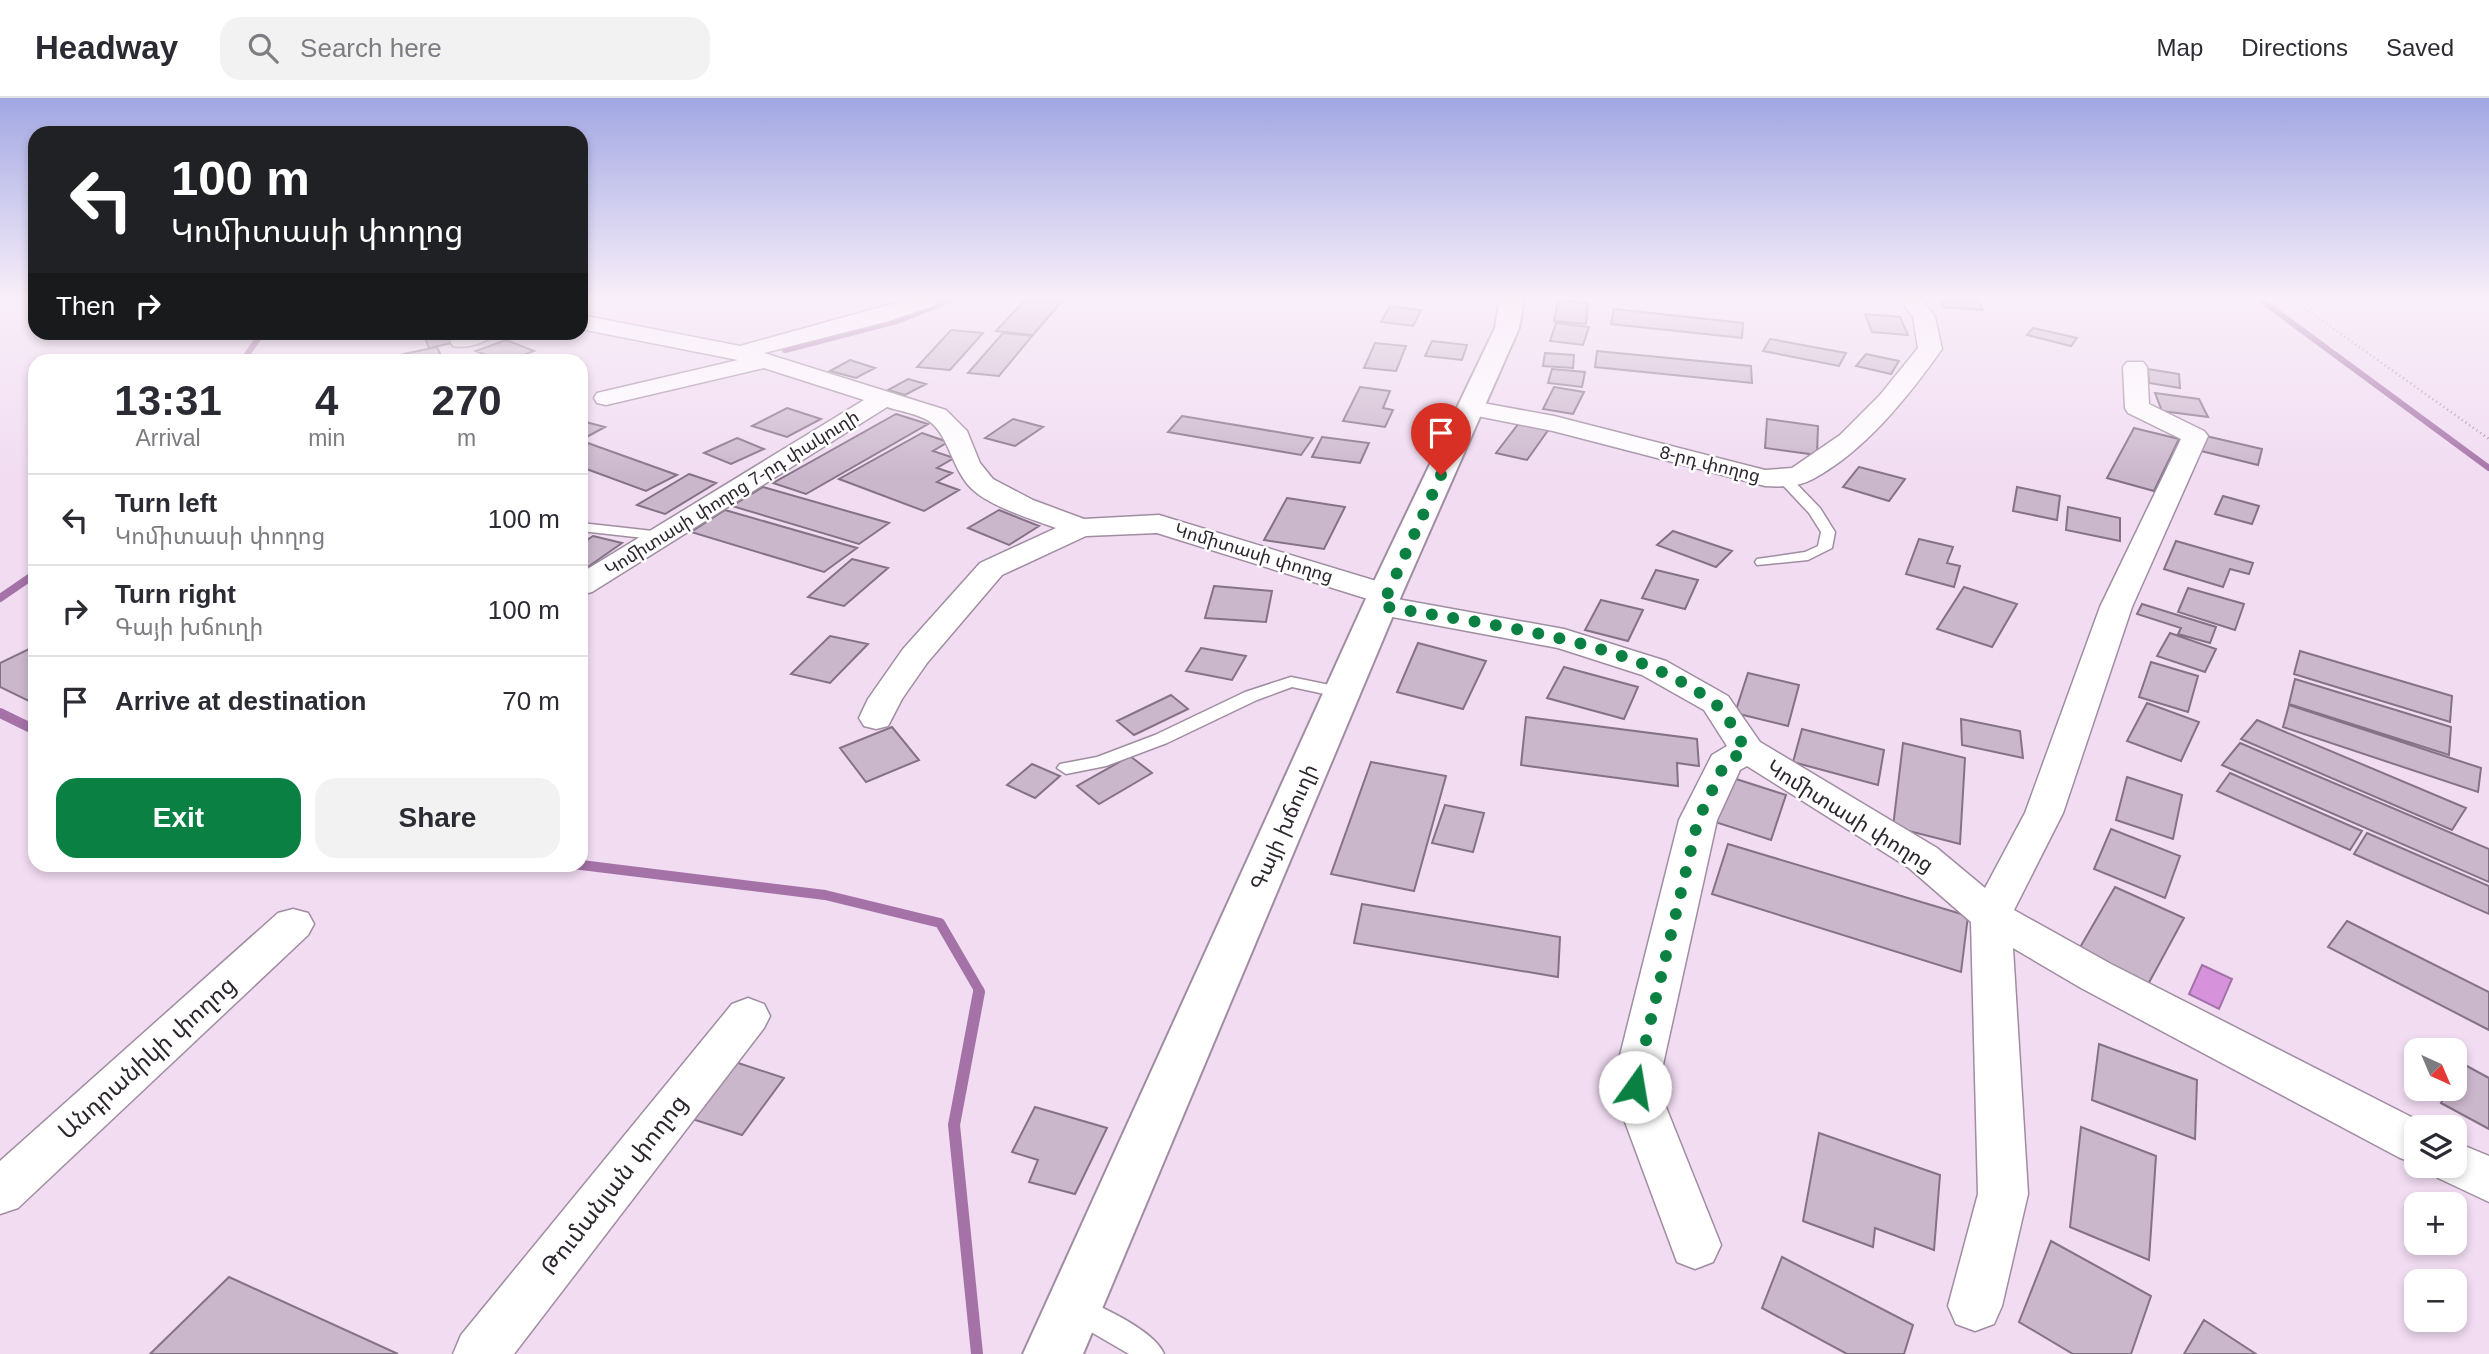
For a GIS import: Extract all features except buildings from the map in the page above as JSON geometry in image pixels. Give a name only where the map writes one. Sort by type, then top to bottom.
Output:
[{"type":"main road","name":"Գայի խճուղի","points":[[1053,1354],[1383,600],[1494,359]]},
{"type":"street","points":[[606,398],[753,359]]},
{"type":"street","name":"Կոմիտասի փողոց","points":[[757,359],[882,400],[937,415],[954,431],[967,465],[983,485],[1023,506],[1081,528],[1159,524],[1383,600],[1564,639],[1654,668],[1716,703],[1746,750],[1923,858],[1992,916],[2096,976],[2404,1136]]},
{"type":"street","name":"8-րդ փողոց","points":[[1472,408],[1554,424],[1765,478],[1784,479],[1802,474],[1849,441],[1889,400],[1922,359]]},
{"type":"street","points":[[1975,1306],[2003,1194],[1992,916],[2044,813],[2116,607],[2194,436],[2137,408],[2135,367]]},
{"type":"street","name":"Կոմիտասի փողոց 7-րդ փակուղի","points":[[588,582],[882,400]]},
{"type":"street","points":[[876,718],[885,699],[915,656],[991,569],[1081,528]]},
{"type":"street","points":[[1695,1245],[1635,1087],[1698,820],[1725,763],[1746,750]]},
{"type":"street","name":"Անդրանիկի փողոց","points":[[0,1192],[293,923]]},
{"type":"street","name":"Թումանյան փողոց","points":[[480,1354],[748,1016]]},
{"type":"street","points":[[2467,1169],[2489,1180]]},
{"type":"lane","points":[[1762,562],[1808,556],[1825,548],[1828,532],[1815,511],[1784,479]]},
{"type":"lane","points":[[588,528],[662,536]]},
{"type":"lane","points":[[1066,768],[1100,762],[1149,743],[1251,696],[1291,682],[1343,693]]},
{"type":"lane","points":[[1073,1307],[1136,1342],[1150,1354]]},
{"type":"path","points":[[2376,359],[2489,439]]},
{"type":"shaded area","points":[[2202,965],[2232,979],[2219,1009],[2189,994]]},
{"type":"waterway","points":[[2341,359],[2489,468]]},
{"type":"waterway","points":[[0,598],[28,579]]},
{"type":"waterway","points":[[0,713],[28,727]]},
{"type":"waterway","points":[[588,866],[825,895],[940,923],[979,990],[978,994]]},
{"type":"waterway","points":[[977,1354],[954,1125],[979,992]]},
{"type":"route","points":[[1441,475],[1385,594],[1382,606],[1564,639],[1654,668],[1716,703],[1746,750],[1725,763],[1698,820],[1635,1087]]}]
